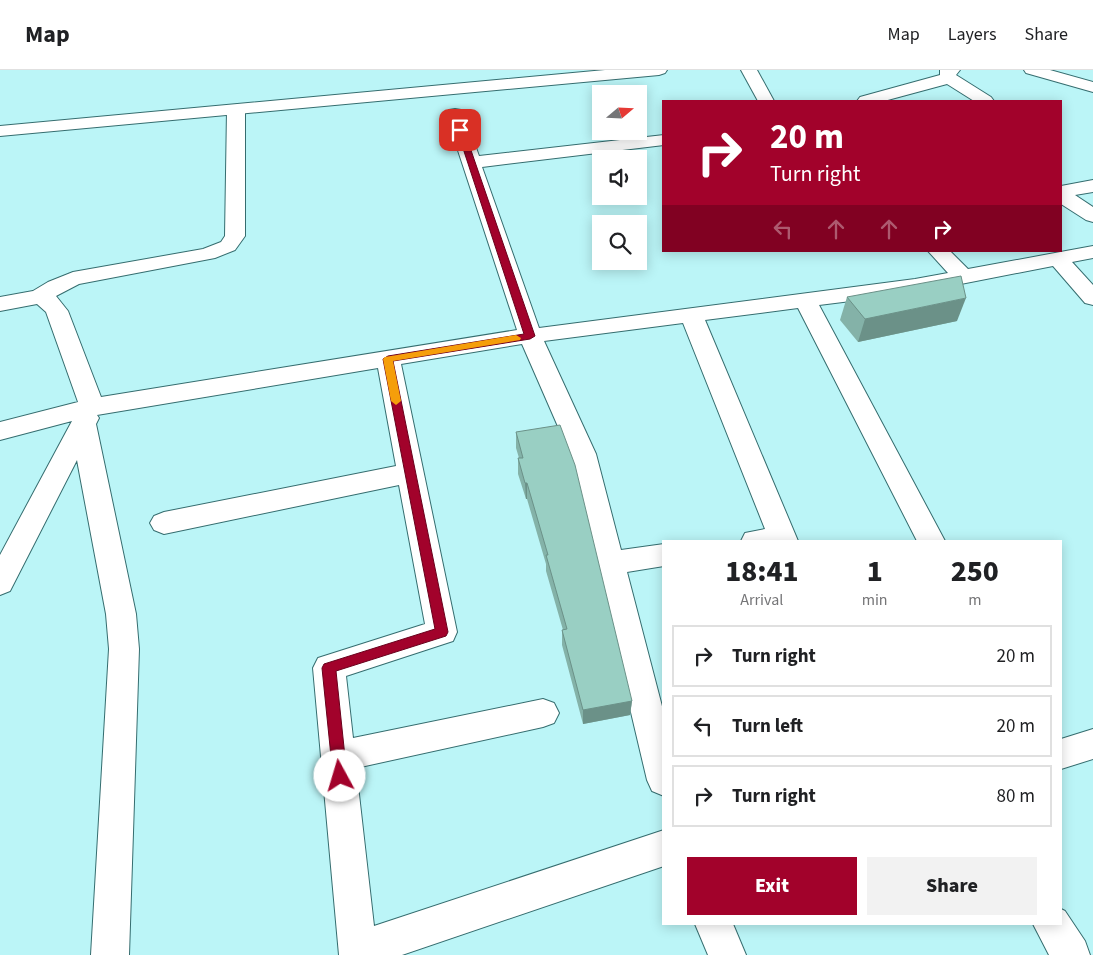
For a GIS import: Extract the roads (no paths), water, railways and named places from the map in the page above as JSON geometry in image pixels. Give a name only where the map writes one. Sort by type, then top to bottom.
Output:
[{"type":"street","points":[[0,117],[521,70]]},
{"type":"street","points":[[0,131],[659,70]]},
{"type":"street","points":[[749,70],[765,100]]},
{"type":"street","points":[[1032,70],[1093,87]]},
{"type":"street","points":[[869,100],[951,74],[978,100]]},
{"type":"street","points":[[0,304],[39,297],[73,279],[208,254],[228,246],[235,236],[236,110]]},
{"type":"street","points":[[455,114],[530,336],[583,454],[662,772]]},
{"type":"street","points":[[471,163],[662,140]]},
{"type":"street","points":[[1062,193],[1093,186]]},
{"type":"street","points":[[1062,194],[1093,216]]},
{"type":"street","points":[[939,252],[963,276]]},
{"type":"street","points":[[0,431],[388,359],[530,336],[915,286],[1045,257],[1093,252]]},
{"type":"street","points":[[1045,257],[1093,298]]},
{"type":"street","points":[[39,297],[50,302],[57,311],[88,416],[121,614],[124,649],[110,955]]},
{"type":"street","points":[[805,300],[930,540]]},
{"type":"street","points":[[691,315],[783,539],[769,540]]},
{"type":"street","points":[[388,359],[442,632],[329,668],[357,953],[662,849]]},
{"type":"street","points":[[0,583],[12,538],[88,416]]},
{"type":"street","points":[[164,523],[410,473]]},
{"type":"street","points":[[610,563],[662,555]]},
{"type":"street","points":[[338,756],[543,713]]},
{"type":"street","points":[[1062,754],[1093,744]]},
{"type":"street","points":[[714,925],[727,955]]},
{"type":"street","points":[[1053,925],[1071,955]]}]
